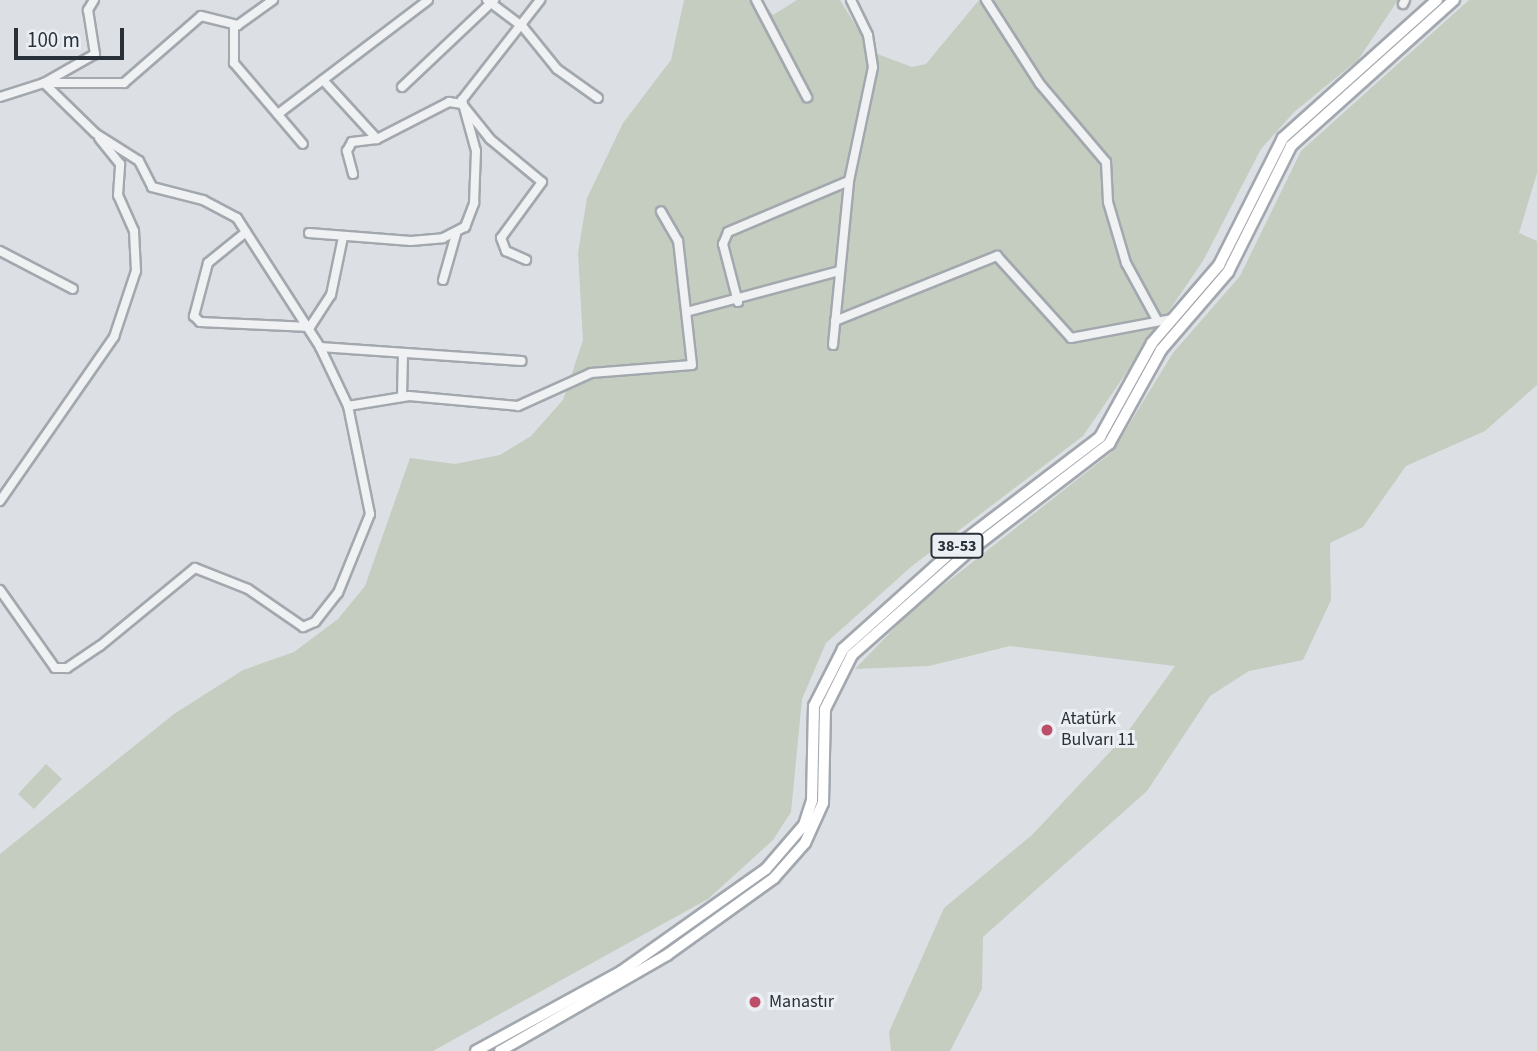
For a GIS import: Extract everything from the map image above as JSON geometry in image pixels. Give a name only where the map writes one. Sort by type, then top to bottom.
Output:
[{"type":"main road","name":"38-53","points":[[476,1051],[622,971],[766,869],[804,825],[811,801],[814,706],[843,649],[961,543],[1100,437],[1172,319],[1219,265],[1283,138],[1437,0]]},
{"type":"main road","name":"38-53","points":[[500,1051],[667,955],[774,878],[806,843],[823,803],[825,709],[852,655],[968,552],[1109,444],[1161,350],[1228,272],[1291,146],[1454,0]]},
{"type":"street","points":[[0,97],[44,83],[95,54],[88,10],[94,0]]},
{"type":"street","points":[[234,26],[273,0]]},
{"type":"street","points":[[278,114],[428,0]]},
{"type":"street","points":[[462,104],[523,27],[540,0]]},
{"type":"street","points":[[756,0],[807,97]]},
{"type":"street","points":[[833,345],[849,181],[873,67],[869,35],[851,0]]},
{"type":"street","points":[[986,0],[1040,84],[1106,162],[1108,202],[1126,263],[1156,318]]},
{"type":"street","points":[[402,87],[491,1],[523,27],[557,69],[598,98]]},
{"type":"street","points":[[44,83],[116,85],[132,78],[201,16],[234,26]]},
{"type":"street","points":[[234,26],[234,64],[303,144]]},
{"type":"street","points":[[323,80],[377,139]]},
{"type":"street","points":[[0,501],[114,337],[136,271],[134,231],[118,195],[120,164],[95,133],[44,83]]},
{"type":"street","points":[[353,174],[348,145],[377,139],[449,102],[462,104],[490,139],[542,182],[501,238],[506,251],[526,260]]},
{"type":"street","points":[[443,280],[456,234],[471,216],[475,180],[475,143],[462,104]]},
{"type":"street","points":[[0,590],[55,668],[67,668],[100,646],[195,568],[248,589],[303,627],[315,622],[338,593],[370,514],[348,406],[310,327],[237,218],[204,200],[161,194],[139,161],[95,133]]},
{"type":"street","points":[[738,302],[723,244],[728,232],[849,181]]},
{"type":"street","points":[[348,406],[402,397],[519,406],[591,373],[692,365],[690,311],[678,241],[661,211]]},
{"type":"street","points":[[246,232],[208,263],[197,319],[310,327]]},
{"type":"street","points":[[309,233],[411,241],[456,234]]},
{"type":"street","points":[[310,327],[331,295],[343,237]]},
{"type":"street","points":[[0,251],[73,289]]},
{"type":"street","points":[[835,321],[997,256],[1071,338],[1156,318],[1172,319]]},
{"type":"street","points":[[690,311],[738,302],[839,271]]},
{"type":"street","points":[[320,347],[522,361]]},
{"type":"street","points":[[402,397],[403,353]]},
{"type":"green space","points":[[684,0],[761,0],[773,15],[797,0],[840,0],[872,52],[912,67],[926,64],[979,0],[1398,0],[1358,60],[1294,112],[1261,149],[1203,261],[1083,436],[912,566],[826,643],[802,699],[791,812],[773,840],[708,899],[433,1051],[0,1051],[0,854],[174,714],[243,670],[294,652],[338,619],[365,586],[410,458],[455,464],[500,455],[531,436],[563,400],[583,340],[578,253],[587,198],[623,123],[671,60]]},
{"type":"green space","points":[[1469,0],[1537,0],[1537,173],[1519,233],[1537,241],[1537,385],[1485,431],[1406,466],[1363,527],[1330,543],[1331,600],[1303,660],[1249,671],[1210,696],[1147,791],[983,937],[982,989],[950,1051],[891,1051],[889,1032],[944,908],[1033,834],[1124,737],[1175,666],[1010,646],[929,666],[855,669],[912,610],[1112,452],[1173,353],[1240,276],[1301,151]]},
{"type":"green space","points":[[46,764],[62,779],[34,809],[18,794]]},
{"type":"place","name":"Atatürk Bulvarı 11","points":[[1047,730]]},
{"type":"place","name":"Manastır","points":[[755,1002]]}]
